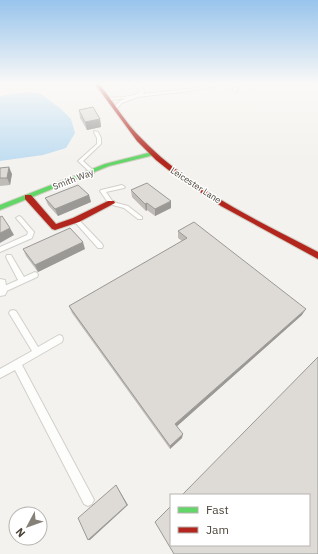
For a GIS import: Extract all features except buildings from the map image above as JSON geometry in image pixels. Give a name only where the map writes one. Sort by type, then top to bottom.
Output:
[{"type":"street","name":"Leicester Lane","points":[[118,110],[134,134],[150,152],[179,176],[212,197],[318,256]]},
{"type":"street","name":"Smith Way","points":[[0,208],[118,162],[134,153],[150,152]]},
{"type":"street","points":[[28,197],[56,227],[76,220],[111,203]]},
{"type":"street","points":[[0,284],[0,291]]},
{"type":"lane","points":[[92,172],[80,161],[99,144],[100,141],[96,132]]},
{"type":"lane","points":[[122,188],[103,191],[111,203],[126,207],[140,218]]},
{"type":"lane","points":[[0,250],[30,236],[30,232],[19,218]]},
{"type":"lane","points":[[76,220],[100,246]]},
{"type":"lane","points":[[9,257],[22,280]]},
{"type":"lane","points":[[0,291],[35,274]]},
{"type":"lane","points":[[13,313],[37,352]]},
{"type":"lane","points":[[0,374],[59,339]]},
{"type":"lane","points":[[17,364],[88,500]]},
{"type":"water","points":[[0,110],[62,110],[71,119],[75,133],[66,148],[43,155],[0,161]]},
{"type":"traffic: fast","points":[[0,208],[107,165],[152,154]]},
{"type":"traffic: jam","points":[[116,110],[139,140],[178,175],[224,205],[318,256]]},
{"type":"traffic: jam","points":[[28,197],[55,227],[76,220],[111,203]]}]
